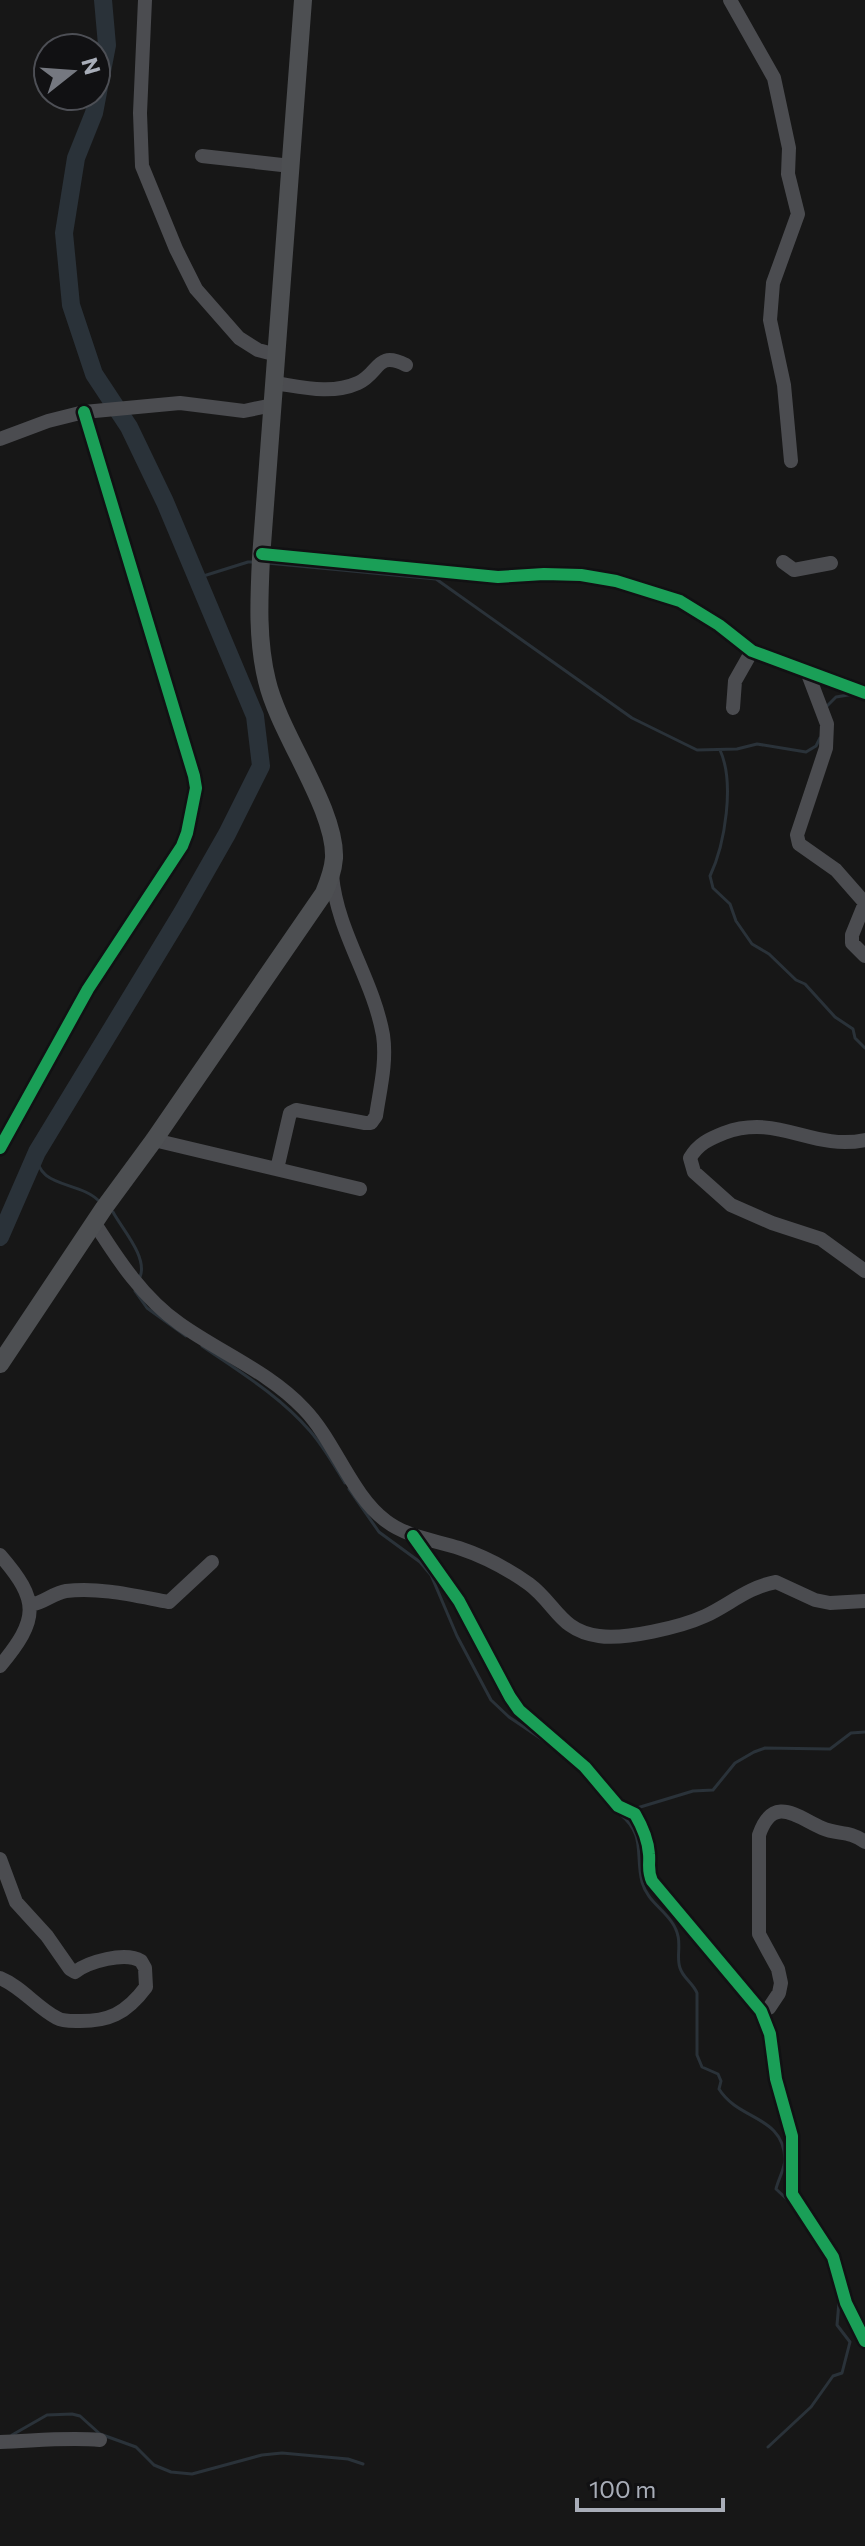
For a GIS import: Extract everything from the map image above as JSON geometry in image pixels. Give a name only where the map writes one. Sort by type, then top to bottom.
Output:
[{"type":"main road","points":[[0,1364],[94,1222],[324,893],[332,874],[334,855],[328,824],[288,737],[267,681],[259,624],[261,560],[303,0]]},
{"type":"street","points":[[145,0],[140,113],[142,166],[196,289],[239,338],[258,350],[277,355]]},
{"type":"street","points":[[730,0],[774,78],[789,148],[788,174],[798,214],[778,266],[770,320],[784,385],[791,461]]},
{"type":"street","points":[[202,156],[291,166]]},
{"type":"street","points":[[275,383],[326,390],[359,383],[385,359],[406,365]]},
{"type":"street","points":[[0,439],[48,421],[87,412],[180,403],[244,411],[273,405]]},
{"type":"street","points":[[0,1148],[88,989],[182,846],[196,788],[180,727],[104,486],[87,412]]},
{"type":"street","points":[[261,560],[498,577],[581,575],[616,581],[680,601],[719,625],[752,651],[865,693]]},
{"type":"street","points":[[783,562],[794,570],[831,563]]},
{"type":"street","points":[[733,708],[735,681],[752,651]]},
{"type":"street","points":[[808,674],[827,724],[826,748],[797,835],[799,844],[836,870],[865,903],[852,935],[852,943],[865,956]]},
{"type":"street","points":[[277,1169],[290,1113],[296,1110],[365,1123],[371,1123],[376,1116],[384,1064],[383,1039],[372,994],[334,896],[332,874]]},
{"type":"street","points":[[865,1140],[818,1141],[785,1129],[759,1125],[737,1128],[712,1138],[696,1148],[690,1158],[694,1172],[731,1205],[821,1239],[865,1271]]},
{"type":"street","points":[[154,1140],[360,1189]]},
{"type":"street","points":[[94,1222],[118,1260],[162,1310],[235,1356],[302,1406],[331,1443],[378,1514],[413,1536],[457,1547],[488,1560],[530,1584],[562,1621],[573,1629],[618,1638],[695,1620],[748,1591],[776,1582],[815,1600],[830,1603],[865,1601]]},
{"type":"street","points":[[413,1536],[459,1601],[510,1697],[527,1719],[585,1767],[618,1806],[635,1814],[646,1840],[648,1871],[652,1881],[761,2011],[770,2034],[776,2079],[792,2136],[792,2194],[833,2257],[846,2303],[865,2341]]},
{"type":"street","points":[[0,1555],[26,1589],[30,1605],[23,1638],[0,1666]]},
{"type":"street","points":[[30,1605],[39,1604],[59,1593],[81,1590],[169,1602],[212,1562]]},
{"type":"street","points":[[761,2011],[769,2008],[781,1983],[778,1969],[759,1934],[759,1835],[763,1824],[785,1810],[825,1829],[851,1833],[865,1842]]},
{"type":"street","points":[[0,1859],[16,1902],[47,1936],[70,1969],[75,1972],[87,1966],[129,1957],[141,1961],[146,1987],[126,2007],[96,2022],[57,2019],[16,1986],[0,1978]]},
{"type":"street","points":[[0,2442],[72,2438],[100,2440]]},
{"type":"waterway","points":[[0,1237],[37,1152],[182,913],[261,766],[255,716],[165,502],[129,427],[94,374],[71,305],[64,233],[76,158],[94,113],[107,45],[103,0]]},
{"type":"waterway","points":[[197,578],[256,562]]},
{"type":"waterway","points":[[267,563],[436,579],[632,718],[697,750],[737,749],[757,744],[806,752],[816,746],[820,738]]},
{"type":"waterway","points":[[826,707],[836,697],[854,694]]},
{"type":"waterway","points":[[720,750],[727,779],[727,796],[724,831],[710,876],[713,888],[730,904],[736,921],[752,944],[805,984],[835,1017],[853,1029],[855,1038],[865,1048]]},
{"type":"waterway","points":[[37,1152],[38,1164],[50,1178],[90,1194],[99,1201]]},
{"type":"waterway","points":[[113,1212],[137,1252],[142,1269],[140,1277]]},
{"type":"waterway","points":[[135,1291],[147,1308],[186,1336]]},
{"type":"waterway","points":[[202,1346],[259,1385],[298,1418],[320,1443],[345,1483]]},
{"type":"waterway","points":[[349,1489],[379,1532],[420,1562],[431,1575],[457,1636],[491,1700],[509,1717],[546,1742]]},
{"type":"waterway","points":[[637,1808],[693,1791],[713,1790],[735,1763],[765,1748],[830,1749],[851,1733],[865,1732]]},
{"type":"waterway","points":[[620,1814],[637,1837],[644,1888],[675,1928],[680,1968],[697,1993],[697,2055],[702,2067],[718,2074],[721,2081],[719,2089],[727,2099],[777,2134],[785,2159],[776,2189],[791,2203]]},
{"type":"waterway","points":[[768,2447],[811,2407],[833,2376],[842,2373],[850,2342],[837,2325],[839,2302]]},
{"type":"waterway","points":[[12,2435],[47,2415],[72,2414],[80,2416],[100,2434],[136,2447],[154,2465],[171,2472],[192,2474],[262,2455],[282,2453],[348,2459],[363,2464]]},
{"type":"cycle path","points":[[0,1148],[88,989],[182,846],[196,788],[84,412]]},
{"type":"cycle path","points":[[262,554],[498,577],[581,575],[616,581],[680,601],[719,625],[752,651],[865,693]]},
{"type":"cycle path","points":[[413,1536],[459,1601],[519,1710],[585,1767],[618,1806],[635,1814],[647,1844],[652,1881],[761,2011],[770,2034],[776,2079],[792,2136],[792,2194],[833,2257],[846,2303],[865,2341]]}]
